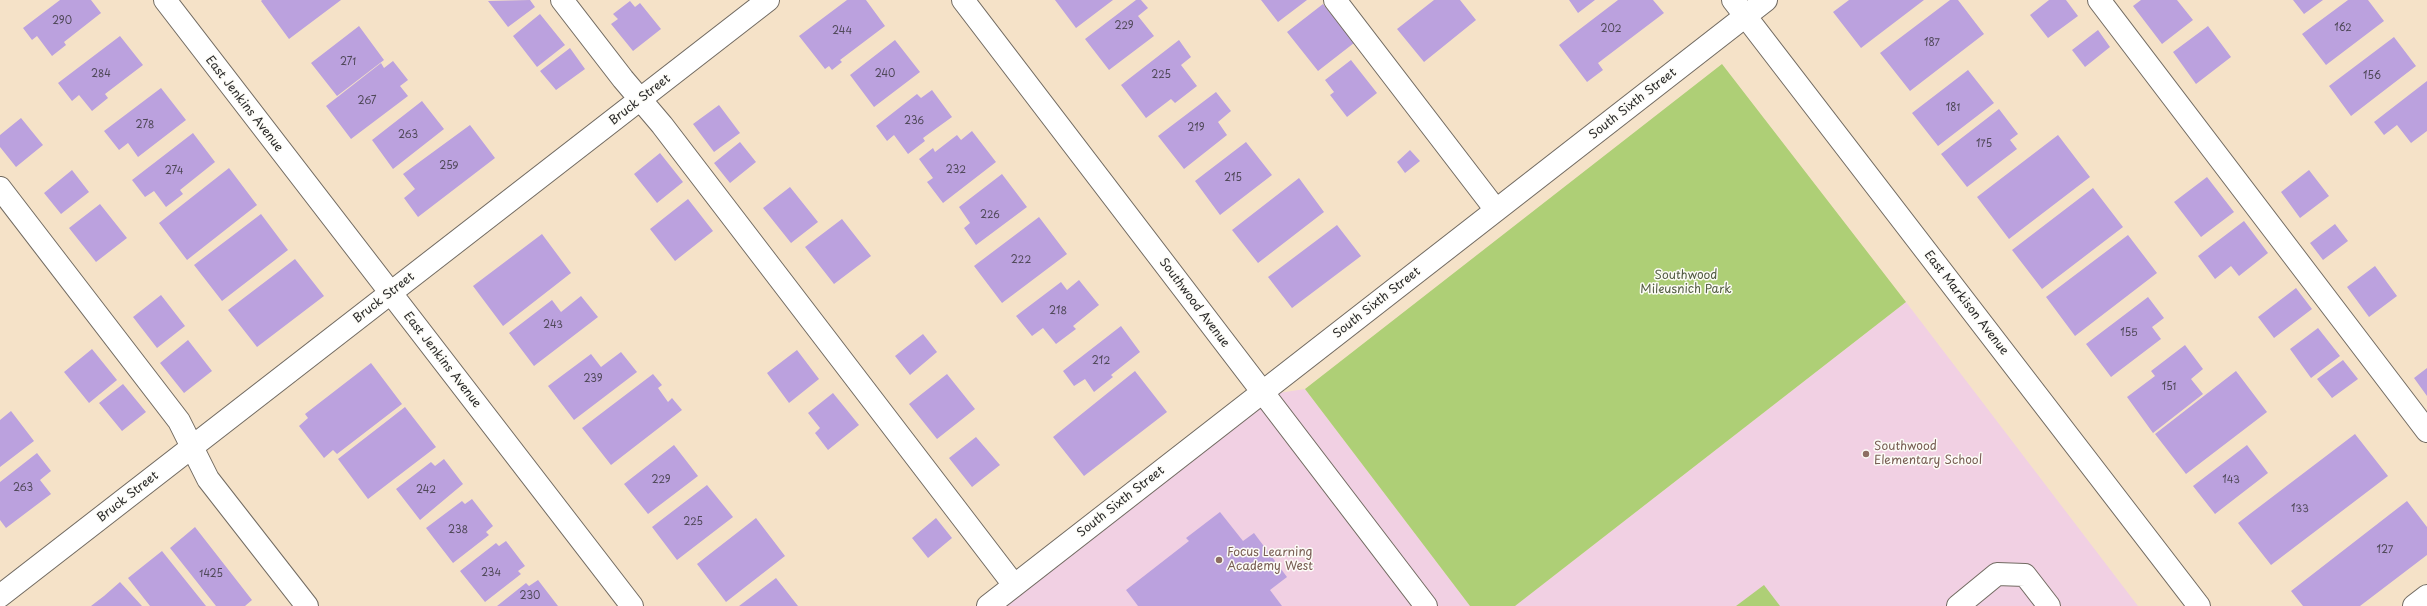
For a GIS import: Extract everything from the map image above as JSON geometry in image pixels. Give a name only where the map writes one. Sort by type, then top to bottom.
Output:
[{"type":"street","name":"East Jenkins Avenue","points":[[165,0],[390,294],[632,606]]},
{"type":"street","points":[[562,0],[622,79],[641,99],[1014,585]]},
{"type":"street","name":"Bruck Street","points":[[0,596],[768,0]]},
{"type":"street","name":"Southwood Avenue","points":[[963,0],[1426,606]]},
{"type":"street","points":[[1335,0],[1496,210]]},
{"type":"street","name":"South Sixth Street","points":[[988,606],[1496,210],[1739,8],[1766,0]]},
{"type":"street","points":[[2099,0],[2427,431]]},
{"type":"street","name":"East Markison Avenue","points":[[1739,8],[2199,606]]},
{"type":"street","points":[[0,188],[179,421],[208,479],[306,606]]},
{"type":"street","points":[[1958,606],[1997,574],[2025,575],[2049,606]]},
{"type":"street","points":[[2414,606],[2427,596]]},
{"type":"shaded area","name":"Southwood Elementary School","points":[[1906,302],[2138,606],[1515,606]]},
{"type":"shaded area","points":[[1305,389],[1470,606],[994,606],[1259,396]]},
{"type":"green space","name":"Southwood Mileusnich Park","points":[[1722,64],[1906,302],[1515,606],[1470,606],[1305,389]]},
{"type":"green space","points":[[1764,585],[1780,606],[1736,606]]},
{"type":"building","points":[[60,0],[91,0],[101,13],[64,42],[66,45],[52,56],[37,36],[32,40],[23,28]]},
{"type":"building","points":[[341,0],[289,39],[261,1]]},
{"type":"building","points":[[530,0],[535,7],[508,27],[488,1]]},
{"type":"building","points":[[847,0],[866,0],[885,26],[840,60],[842,62],[832,70],[829,66],[825,69],[799,36]]},
{"type":"building","points":[[1055,0],[1113,0],[1076,28]]},
{"type":"building","points":[[1136,0],[1141,0],[1148,8],[1138,16],[1154,36],[1109,70],[1085,39]]},
{"type":"building","points":[[1261,0],[1307,0],[1278,22]]},
{"type":"building","points":[[1434,0],[1460,0],[1476,20],[1424,62],[1397,29]]},
{"type":"building","points":[[1569,0],[1595,0],[1578,13]]},
{"type":"building","points":[[1618,0],[1653,0],[1664,13],[1598,63],[1603,70],[1587,82],[1559,45]]},
{"type":"building","points":[[1849,0],[1924,0],[1861,48],[1833,12]]},
{"type":"building","points":[[1950,0],[1958,0],[1984,34],[1910,91],[1880,53]]},
{"type":"building","points":[[2049,0],[2066,0],[2078,16],[2048,38],[2030,15]]},
{"type":"building","points":[[2141,0],[2177,0],[2193,20],[2162,44],[2133,6]]},
{"type":"building","points":[[2293,0],[2323,0],[2304,14]]},
{"type":"building","points":[[2348,0],[2368,0],[2384,21],[2326,65],[2302,34]]},
{"type":"building","points":[[630,1],[635,7],[640,3],[661,29],[633,51],[611,24],[618,19],[613,14]]},
{"type":"building","points":[[1323,4],[1354,43],[1318,71],[1287,32]]},
{"type":"building","points":[[540,14],[565,45],[537,67],[513,36]]},
{"type":"building","points":[[359,26],[384,60],[337,96],[311,63]]},
{"type":"building","points":[[2208,26],[2231,57],[2196,84],[2173,52]]},
{"type":"building","points":[[2098,30],[2110,47],[2085,67],[2072,50]]},
{"type":"building","points":[[120,36],[143,65],[105,94],[108,98],[92,111],[79,95],[72,101],[58,83]]},
{"type":"building","points":[[2394,37],[2416,66],[2351,116],[2329,86]]},
{"type":"building","points":[[895,40],[920,72],[874,107],[850,75]]},
{"type":"building","points":[[1179,40],[1191,57],[1181,65],[1197,86],[1175,103],[1171,99],[1146,118],[1121,85]]},
{"type":"building","points":[[570,48],[585,69],[556,90],[540,71]]},
{"type":"building","points":[[1351,60],[1377,93],[1347,117],[1330,95],[1334,92],[1325,80]]},
{"type":"building","points":[[393,61],[408,80],[400,86],[408,96],[351,139],[326,106],[381,63],[384,68]]},
{"type":"building","points":[[1968,70],[1994,103],[1938,146],[1912,113]]},
{"type":"building","points":[[2427,81],[2427,131],[2411,143],[2397,125],[2384,135],[2374,122]]},
{"type":"building","points":[[161,88],[186,120],[138,157],[128,143],[119,150],[104,131]]},
{"type":"building","points":[[932,90],[952,117],[923,138],[925,141],[908,154],[894,135],[887,141],[876,126],[917,94],[921,98]]},
{"type":"building","points":[[1216,92],[1231,111],[1218,122],[1227,135],[1184,169],[1158,136]]},
{"type":"building","points":[[422,101],[444,129],[393,169],[372,140]]},
{"type":"building","points":[[719,105],[740,133],[714,152],[693,124]]},
{"type":"building","points":[[1999,109],[2018,134],[2010,140],[2017,149],[1967,187],[1941,154]]},
{"type":"building","points":[[21,118],[43,145],[16,167],[0,147],[0,135]]},
{"type":"building","points":[[470,125],[495,158],[418,217],[404,198],[415,189],[403,174]]},
{"type":"building","points":[[972,131],[996,162],[943,203],[927,182],[933,178],[919,159],[933,148],[935,152],[957,135],[961,140]]},
{"type":"building","points":[[193,133],[215,162],[180,190],[183,194],[166,207],[154,191],[145,197],[132,180]]},
{"type":"building","points":[[2058,135],[2090,177],[2009,239],[1977,197]]},
{"type":"building","points":[[740,142],[756,162],[730,183],[714,163]]},
{"type":"building","points":[[1246,142],[1272,175],[1220,215],[1195,181]]},
{"type":"building","points":[[1410,150],[1420,161],[1405,173],[1397,162]]},
{"type":"building","points":[[660,153],[683,182],[657,203],[634,174]]},
{"type":"building","points":[[229,168],[257,205],[187,260],[159,223]]},
{"type":"building","points":[[72,170],[89,192],[61,214],[44,193]]},
{"type":"building","points":[[2309,170],[2329,196],[2300,218],[2281,192]]},
{"type":"building","points":[[1002,174],[1027,207],[976,245],[964,228],[970,223],[959,207]]},
{"type":"building","points":[[2207,177],[2234,212],[2201,237],[2174,202]]},
{"type":"building","points":[[1299,178],[1324,212],[1258,263],[1232,230]]},
{"type":"building","points":[[790,187],[818,222],[791,243],[763,208]]},
{"type":"building","points":[[2093,188],[2123,227],[2042,289],[2012,250]]},
{"type":"building","points":[[688,199],[713,231],[675,261],[650,229]]},
{"type":"building","points":[[100,204],[127,238],[96,262],[69,228]]},
{"type":"building","points":[[261,214],[288,250],[222,301],[194,265]]},
{"type":"building","points":[[1039,217],[1067,254],[1002,303],[974,266]]},
{"type":"building","points":[[842,219],[871,256],[834,284],[805,247]]},
{"type":"building","points":[[2244,221],[2268,253],[2239,276],[2231,266],[2215,279],[2198,256]]},
{"type":"building","points":[[2335,224],[2348,241],[2323,260],[2310,243]]},
{"type":"building","points":[[1337,225],[1361,256],[1292,308],[1268,277]]},
{"type":"building","points":[[542,234],[571,273],[503,326],[473,286]]},
{"type":"building","points":[[2128,235],[2157,273],[2075,336],[2046,297]]},
{"type":"building","points":[[295,259],[324,296],[257,347],[228,310]]},
{"type":"building","points":[[2375,266],[2397,296],[2369,317],[2347,287]]},
{"type":"building","points":[[1079,280],[1099,305],[1073,326],[1076,329],[1056,344],[1043,328],[1032,336],[1016,316],[1061,282],[1067,290]]},
{"type":"building","points":[[2296,288],[2312,309],[2274,338],[2258,317]]},
{"type":"building","points":[[161,295],[185,326],[157,348],[133,317]]},
{"type":"building","points":[[581,296],[598,317],[534,366],[509,333],[552,300],[561,312]]},
{"type":"building","points":[[2148,297],[2164,318],[2152,327],[2161,339],[2111,377],[2086,344]]},
{"type":"building","points":[[1121,326],[1140,352],[1111,375],[1113,377],[1094,392],[1085,379],[1074,386],[1063,371]]},
{"type":"building","points":[[2318,328],[2340,356],[2311,378],[2290,349]]},
{"type":"building","points":[[923,334],[937,352],[910,375],[895,356]]},
{"type":"building","points":[[188,340],[212,371],[184,393],[160,363]]},
{"type":"building","points":[[2185,345],[2203,369],[2191,379],[2203,394],[2153,433],[2127,397],[2155,376],[2151,371]]},
{"type":"building","points":[[92,349],[117,380],[89,403],[64,372]]},
{"type":"building","points":[[797,350],[819,379],[789,403],[767,373]]},
{"type":"building","points":[[621,352],[637,372],[574,420],[548,386],[591,354],[601,367]]},
{"type":"building","points":[[2343,360],[2358,379],[2332,398],[2317,379]]},
{"type":"building","points":[[371,363],[402,404],[337,454],[333,450],[324,458],[299,426],[308,418],[305,414]]},
{"type":"building","points":[[2427,368],[2427,396],[2414,378]]},
{"type":"building","points":[[1135,371],[1167,412],[1084,476],[1053,437]]},
{"type":"building","points":[[2236,371],[2267,412],[2186,474],[2155,434]]},
{"type":"building","points":[[653,374],[662,385],[658,388],[668,402],[672,398],[682,410],[611,465],[582,428]]},
{"type":"building","points":[[947,374],[975,409],[937,439],[909,404]]},
{"type":"building","points":[[123,384],[146,412],[122,431],[99,403]]},
{"type":"building","points":[[833,393],[859,425],[828,450],[815,433],[820,428],[808,413]]},
{"type":"building","points":[[405,407],[436,447],[368,499],[338,459]]},
{"type":"building","points":[[11,411],[34,441],[0,467],[0,420]]},
{"type":"building","points":[[2355,434],[2388,476],[2271,565],[2238,523]]},
{"type":"building","points":[[976,437],[1000,465],[972,487],[949,458]]},
{"type":"building","points":[[674,445],[698,476],[648,514],[624,484]]},
{"type":"building","points":[[2247,445],[2268,473],[2215,514],[2193,486]]},
{"type":"building","points":[[37,453],[51,471],[40,480],[51,494],[6,528],[0,520],[0,482]]},
{"type":"building","points":[[444,459],[463,484],[420,520],[396,489],[431,462],[435,466]]},
{"type":"building","points":[[707,485],[733,517],[677,560],[652,527]]},
{"type":"building","points":[[472,499],[493,526],[486,532],[489,535],[453,563],[426,528],[462,501],[465,504]]},
{"type":"building","points":[[2407,501],[2427,527],[2427,555],[2360,606],[2303,606],[2291,591]]},
{"type":"building","name":"Focus Learning Academy West","points":[[1220,512],[1243,541],[1254,533],[1287,577],[1270,590],[1282,606],[1138,606],[1126,590],[1189,541],[1186,538]]},
{"type":"building","points":[[756,518],[785,556],[726,602],[697,564]]},
{"type":"building","points":[[936,518],[952,538],[928,558],[912,538]]},
{"type":"building","points":[[195,527],[252,600],[245,606],[216,606],[170,548]]},
{"type":"building","points":[[506,541],[525,566],[518,571],[521,574],[485,602],[460,571],[496,543],[499,546]]},
{"type":"building","points":[[162,551],[206,606],[150,606],[128,578]]},
{"type":"building","points":[[776,578],[798,606],[739,606]]},
{"type":"building","points":[[538,580],[558,606],[497,606],[526,583],[529,586]]},
{"type":"building","points":[[120,582],[142,606],[91,606],[104,596]]},
{"type":"place","name":"Southwood Elementary School","points":[[1866,454]]},
{"type":"place","name":"Focus Learning Academy West","points":[[1219,560]]}]
